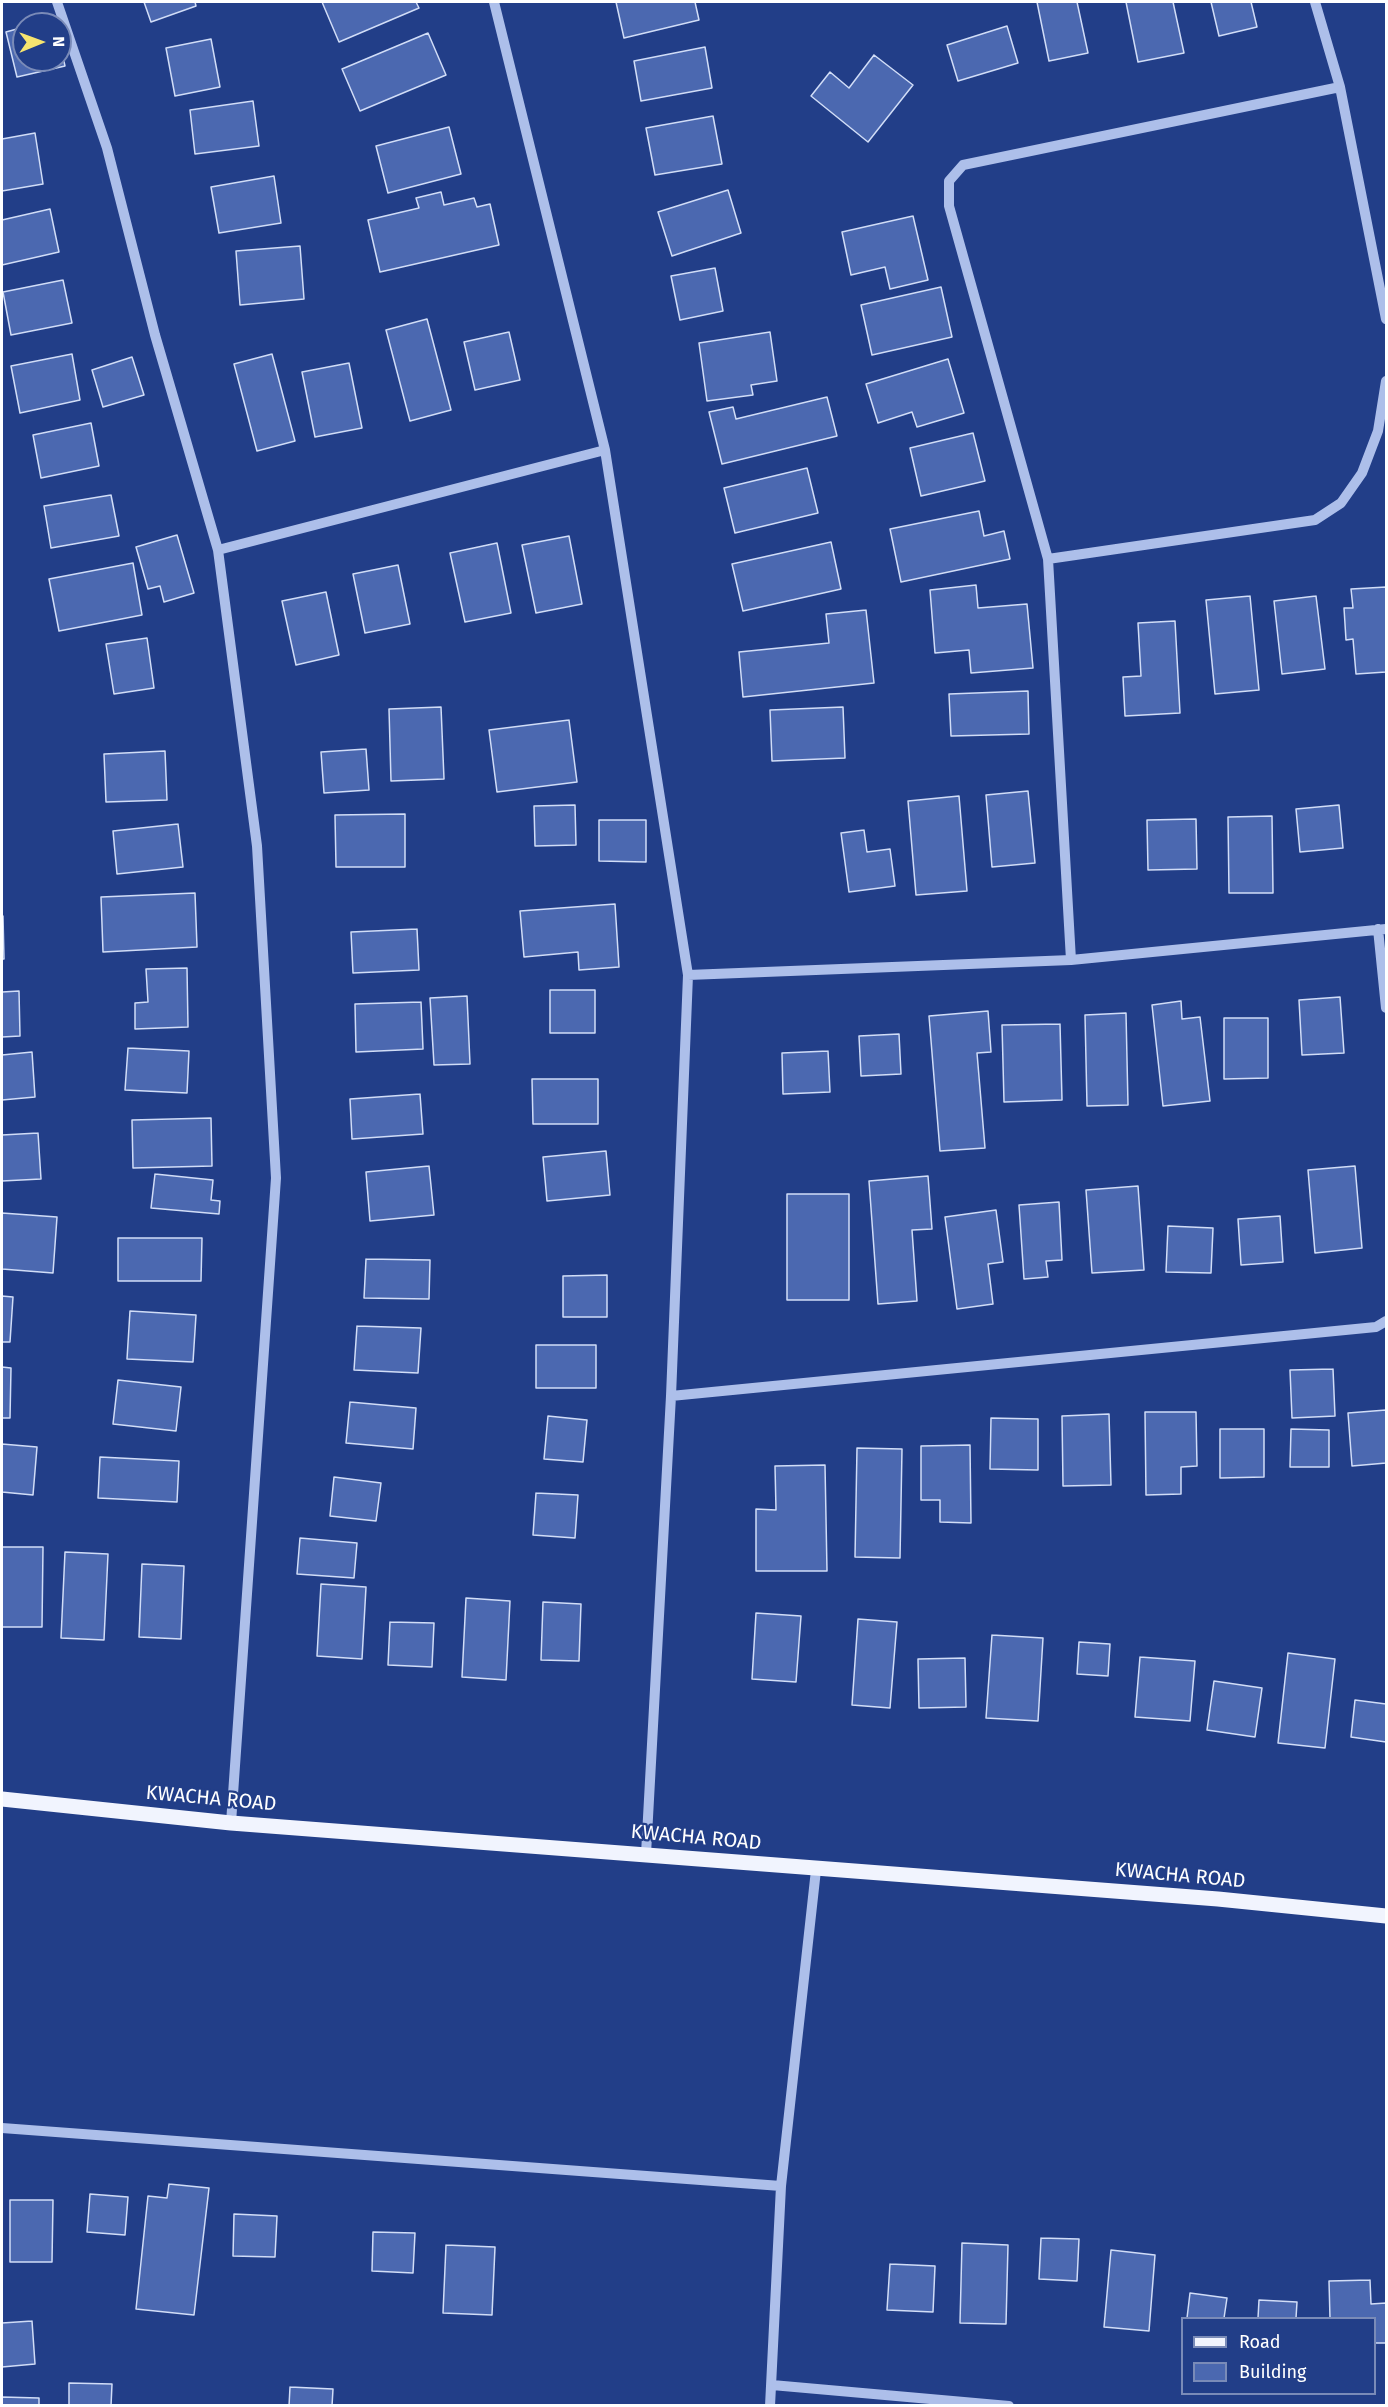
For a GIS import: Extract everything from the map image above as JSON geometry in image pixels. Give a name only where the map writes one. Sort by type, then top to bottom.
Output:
[{"type":"main road","name":"KWACHA ROAD","points":[[2,1799],[231,1823],[646,1854],[816,1870],[1218,1899],[1386,1916]]},
{"type":"street","points":[[57,2],[107,148],[155,334],[218,550],[257,846],[276,1178],[231,1823]]},
{"type":"street","points":[[494,2],[605,450],[688,975],[671,1396],[646,1854]]},
{"type":"street","points":[[1315,2],[1340,87],[1386,319]]},
{"type":"street","points":[[1071,960],[1048,559],[949,206],[950,181],[963,165],[1340,87]]},
{"type":"street","points":[[1048,559],[1315,520],[1341,503],[1362,473],[1378,431],[1386,381]]},
{"type":"street","points":[[218,550],[605,450]]},
{"type":"street","points":[[688,975],[1071,960],[1382,929],[1386,1008]]},
{"type":"street","points":[[671,1396],[1376,1327],[1386,1321]]},
{"type":"street","points":[[770,2406],[782,2186],[816,1870]]},
{"type":"street","points":[[2,2128],[782,2186]]},
{"type":"street","points":[[772,2385],[1009,2406]]},
{"type":"building","points":[[144,2],[195,2],[196,6],[151,22]]},
{"type":"building","points":[[322,2],[416,2],[419,8],[339,42]]},
{"type":"building","points":[[616,2],[695,2],[699,20],[624,38]]},
{"type":"building","points":[[1037,2],[1077,2],[1088,53],[1049,61]]},
{"type":"building","points":[[1126,2],[1173,2],[1184,53],[1138,62]]},
{"type":"building","points":[[1211,2],[1251,2],[1257,27],[1219,36]]},
{"type":"building","points":[[1007,26],[1018,63],[958,81],[947,45]]},
{"type":"building","points":[[12,30],[12,57],[6,32]]},
{"type":"building","points":[[428,33],[446,75],[360,111],[342,69]]},
{"type":"building","points":[[211,39],[220,87],[175,96],[166,48]]},
{"type":"building","points":[[705,47],[712,88],[641,101],[634,61]]},
{"type":"building","points":[[874,55],[913,85],[868,142],[811,96],[830,72],[849,88]]},
{"type":"building","points":[[16,72],[39,72],[17,77]]},
{"type":"building","points":[[253,101],[259,146],[195,154],[190,110]]},
{"type":"building","points":[[713,116],[722,164],[655,175],[646,128]]},
{"type":"building","points":[[449,127],[461,174],[388,193],[376,146]]},
{"type":"building","points":[[35,133],[43,184],[2,191],[2,139]]},
{"type":"building","points":[[274,176],[281,223],[219,233],[211,187]]},
{"type":"building","points":[[728,190],[741,233],[672,256],[658,212]]},
{"type":"building","points":[[441,192],[444,205],[474,198],[477,207],[490,204],[499,245],[380,272],[368,220],[419,208],[416,198]]},
{"type":"building","points":[[50,209],[59,252],[2,265],[2,220]]},
{"type":"building","points":[[913,216],[928,280],[890,289],[885,267],[851,275],[842,232]]},
{"type":"building","points":[[300,246],[304,299],[240,305],[236,251]]},
{"type":"building","points":[[715,268],[723,311],[680,320],[671,276]]},
{"type":"building","points":[[63,280],[72,323],[11,335],[3,292]]},
{"type":"building","points":[[941,287],[952,337],[872,355],[861,305]]},
{"type":"building","points":[[427,319],[451,410],[410,421],[386,330]]},
{"type":"building","points":[[509,332],[520,380],[475,390],[464,342]]},
{"type":"building","points":[[770,332],[777,381],[751,385],[753,395],[707,401],[699,343]]},
{"type":"building","points":[[72,354],[80,400],[20,413],[11,366]]},
{"type":"building","points":[[272,354],[295,441],[257,451],[234,364]]},
{"type":"building","points":[[132,357],[144,395],[103,407],[92,370]]},
{"type":"building","points":[[948,359],[964,413],[917,427],[912,412],[878,423],[866,384]]},
{"type":"building","points":[[349,363],[362,428],[315,437],[302,372]]},
{"type":"building","points":[[827,397],[837,436],[722,464],[709,412],[733,407],[736,419]]},
{"type":"building","points":[[91,423],[99,466],[41,478],[33,435]]},
{"type":"building","points":[[973,433],[985,481],[921,496],[910,448]]},
{"type":"building","points":[[807,468],[818,513],[735,533],[724,488]]},
{"type":"building","points":[[111,495],[119,536],[51,548],[44,506]]},
{"type":"building","points":[[979,511],[984,536],[1004,531],[1010,559],[901,582],[890,529]]},
{"type":"building","points":[[177,535],[194,593],[164,602],[160,586],[148,589],[136,547]]},
{"type":"building","points":[[569,536],[582,604],[536,613],[522,545]]},
{"type":"building","points":[[831,542],[841,589],[743,611],[732,564]]},
{"type":"building","points":[[497,543],[511,613],[465,622],[450,553]]},
{"type":"building","points":[[133,563],[142,615],[59,631],[49,579]]},
{"type":"building","points":[[398,565],[410,624],[365,633],[353,574]]},
{"type":"building","points":[[976,585],[978,608],[1027,604],[1033,668],[971,673],[969,650],[935,653],[930,590]]},
{"type":"building","points":[[1386,587],[1386,672],[1356,674],[1353,639],[1346,640],[1344,608],[1353,608],[1351,589]]},
{"type":"building","points":[[326,592],[339,655],[296,665],[282,601]]},
{"type":"building","points":[[1250,596],[1259,690],[1215,694],[1206,600]]},
{"type":"building","points":[[1316,596],[1325,669],[1282,674],[1274,601]]},
{"type":"building","points":[[866,610],[874,683],[743,697],[739,652],[829,643],[826,614]]},
{"type":"building","points":[[1175,621],[1180,713],[1125,716],[1123,677],[1141,676],[1138,623]]},
{"type":"building","points":[[147,638],[154,688],[114,694],[106,644]]},
{"type":"building","points":[[1028,691],[1029,734],[951,736],[949,694]]},
{"type":"building","points":[[441,707],[444,779],[391,781],[389,709]]},
{"type":"building","points":[[843,707],[845,758],[772,761],[770,710]]},
{"type":"building","points":[[569,720],[577,782],[497,792],[489,730]]},
{"type":"building","points":[[366,749],[369,790],[324,793],[321,752]]},
{"type":"building","points":[[165,751],[167,800],[106,802],[104,754]]},
{"type":"building","points":[[1028,791],[1035,863],[992,867],[986,795]]},
{"type":"building","points":[[959,796],[967,891],[916,895],[908,801]]},
{"type":"building","points":[[575,805],[576,845],[535,846],[534,806]]},
{"type":"building","points":[[1339,805],[1343,848],[1300,852],[1296,809]]},
{"type":"building","points":[[405,814],[405,867],[336,867],[335,815]]},
{"type":"building","points":[[1272,816],[1273,893],[1229,893],[1228,817]]},
{"type":"building","points":[[1196,819],[1197,869],[1148,870],[1147,820]]},
{"type":"building","points":[[599,820],[646,820],[646,862],[599,861]]},
{"type":"building","points":[[178,824],[183,867],[117,874],[113,831]]},
{"type":"building","points":[[864,830],[867,852],[890,849],[895,886],[849,892],[841,833]]},
{"type":"building","points":[[195,893],[197,947],[103,952],[101,897]]},
{"type":"building","points":[[615,904],[619,967],[579,970],[578,952],[524,957],[520,911]]},
{"type":"building","points":[[3,916],[4,959],[2,959]]},
{"type":"building","points":[[417,929],[419,970],[353,973],[351,932]]},
{"type":"building","points":[[187,968],[188,1027],[135,1029],[135,1003],[148,1002],[146,969]]},
{"type":"building","points":[[550,990],[595,990],[595,1033],[550,1033]]},
{"type":"building","points":[[19,991],[20,1036],[2,1037],[2,992]]},
{"type":"building","points":[[467,996],[470,1064],[434,1065],[430,998]]},
{"type":"building","points":[[1340,997],[1344,1053],[1302,1055],[1299,1000]]},
{"type":"building","points":[[1181,1001],[1182,1019],[1200,1017],[1210,1101],[1163,1106],[1152,1005]]},
{"type":"building","points":[[421,1002],[423,1049],[356,1052],[355,1004]]},
{"type":"building","points":[[988,1011],[991,1052],[977,1053],[985,1148],[940,1151],[929,1016]]},
{"type":"building","points":[[1126,1013],[1128,1105],[1087,1106],[1085,1015]]},
{"type":"building","points":[[1224,1018],[1268,1018],[1268,1078],[1224,1079]]},
{"type":"building","points":[[1060,1024],[1062,1100],[1004,1102],[1002,1025]]},
{"type":"building","points":[[899,1034],[901,1074],[861,1076],[859,1036]]},
{"type":"building","points":[[128,1048],[189,1051],[187,1093],[125,1090]]},
{"type":"building","points":[[828,1051],[830,1092],[783,1094],[782,1053]]},
{"type":"building","points":[[32,1052],[35,1097],[2,1100],[2,1055]]},
{"type":"building","points":[[532,1079],[598,1079],[598,1124],[533,1124]]},
{"type":"building","points":[[420,1094],[423,1134],[352,1139],[350,1099]]},
{"type":"building","points":[[211,1118],[212,1166],[133,1168],[132,1120]]},
{"type":"building","points":[[38,1133],[41,1179],[2,1181],[2,1135]]},
{"type":"building","points":[[606,1151],[610,1195],[547,1201],[543,1157]]},
{"type":"building","points":[[429,1166],[434,1215],[370,1221],[366,1172]]},
{"type":"building","points":[[1355,1166],[1362,1248],[1315,1253],[1308,1170]]},
{"type":"building","points":[[155,1174],[213,1180],[211,1200],[220,1201],[219,1214],[151,1208]]},
{"type":"building","points":[[928,1176],[932,1229],[912,1230],[917,1301],[878,1304],[869,1181]]},
{"type":"building","points":[[1138,1186],[1144,1270],[1092,1273],[1086,1190]]},
{"type":"building","points":[[787,1194],[849,1194],[849,1300],[787,1300]]},
{"type":"building","points":[[1059,1202],[1062,1260],[1046,1261],[1048,1277],[1024,1279],[1019,1205]]},
{"type":"building","points":[[996,1210],[1003,1262],[988,1264],[993,1304],[957,1309],[945,1217]]},
{"type":"building","points":[[2,1213],[57,1217],[53,1273],[2,1269]]},
{"type":"building","points":[[1280,1216],[1283,1262],[1241,1265],[1238,1219]]},
{"type":"building","points":[[1168,1226],[1213,1228],[1211,1273],[1166,1272]]},
{"type":"building","points":[[118,1238],[202,1238],[201,1281],[118,1281]]},
{"type":"building","points":[[366,1259],[430,1260],[429,1299],[364,1298]]},
{"type":"building","points":[[607,1275],[607,1317],[563,1317],[563,1276]]},
{"type":"building","points":[[2,1296],[13,1297],[10,1342],[2,1342]]},
{"type":"building","points":[[130,1311],[196,1315],[193,1362],[127,1359]]},
{"type":"building","points":[[357,1326],[421,1328],[418,1373],[354,1370]]},
{"type":"building","points":[[536,1345],[596,1345],[596,1388],[536,1388]]},
{"type":"building","points":[[2,1367],[11,1368],[10,1418],[2,1418]]},
{"type":"building","points":[[1333,1369],[1335,1416],[1292,1418],[1290,1370]]},
{"type":"building","points":[[118,1380],[181,1387],[176,1431],[113,1424]]},
{"type":"building","points":[[350,1402],[416,1408],[413,1449],[346,1443]]},
{"type":"building","points":[[1386,1410],[1386,1463],[1352,1466],[1348,1413]]},
{"type":"building","points":[[1145,1412],[1196,1412],[1197,1466],[1181,1467],[1181,1494],[1146,1495]]},
{"type":"building","points":[[1109,1414],[1111,1485],[1063,1486],[1062,1416]]},
{"type":"building","points":[[548,1416],[587,1420],[583,1462],[544,1459]]},
{"type":"building","points":[[991,1418],[1038,1419],[1038,1470],[990,1469]]},
{"type":"building","points":[[1220,1429],[1264,1429],[1264,1477],[1220,1478]]},
{"type":"building","points":[[1291,1429],[1329,1430],[1329,1467],[1290,1467]]},
{"type":"building","points":[[2,1444],[37,1447],[33,1495],[2,1492]]},
{"type":"building","points":[[970,1445],[971,1523],[940,1522],[940,1500],[921,1500],[921,1446]]},
{"type":"building","points":[[857,1448],[902,1449],[900,1558],[855,1557]]},
{"type":"building","points":[[100,1457],[179,1461],[177,1502],[98,1498]]},
{"type":"building","points":[[825,1465],[827,1571],[756,1571],[756,1509],[776,1510],[775,1466]]},
{"type":"building","points":[[334,1477],[381,1483],[376,1521],[330,1516]]},
{"type":"building","points":[[536,1493],[578,1495],[575,1538],[533,1535]]},
{"type":"building","points":[[300,1538],[357,1543],[354,1578],[297,1574]]},
{"type":"building","points":[[2,1547],[43,1547],[42,1627],[2,1627]]},
{"type":"building","points":[[65,1552],[108,1554],[104,1640],[61,1638]]},
{"type":"building","points":[[142,1564],[184,1566],[181,1639],[139,1637]]},
{"type":"building","points":[[321,1584],[366,1587],[362,1659],[317,1656]]},
{"type":"building","points":[[466,1598],[510,1601],[506,1680],[462,1677]]},
{"type":"building","points":[[543,1602],[581,1604],[579,1661],[541,1660]]},
{"type":"building","points":[[756,1613],[801,1616],[796,1682],[752,1679]]},
{"type":"building","points":[[858,1619],[897,1622],[890,1708],[852,1705]]},
{"type":"building","points":[[390,1622],[434,1623],[432,1667],[388,1665]]},
{"type":"building","points":[[992,1635],[1043,1638],[1038,1721],[986,1718]]},
{"type":"building","points":[[1079,1642],[1110,1644],[1108,1676],[1077,1674]]},
{"type":"building","points":[[1288,1653],[1335,1659],[1325,1748],[1278,1743]]},
{"type":"building","points":[[1140,1657],[1195,1661],[1190,1721],[1135,1717]]},
{"type":"building","points":[[965,1658],[966,1707],[919,1708],[918,1659]]},
{"type":"building","points":[[1214,1681],[1262,1688],[1255,1737],[1207,1730]]},
{"type":"building","points":[[1355,1700],[1386,1704],[1386,1742],[1351,1737]]},
{"type":"building","points":[[169,2184],[209,2188],[194,2315],[136,2309],[148,2196],[167,2198]]},
{"type":"building","points":[[90,2194],[128,2197],[125,2235],[87,2232]]},
{"type":"building","points":[[10,2200],[53,2200],[52,2262],[10,2262]]},
{"type":"building","points":[[234,2214],[277,2216],[275,2257],[233,2256]]},
{"type":"building","points":[[373,2232],[415,2233],[413,2273],[372,2271]]},
{"type":"building","points":[[1041,2238],[1079,2239],[1077,2281],[1039,2279]]},
{"type":"building","points":[[962,2243],[1008,2245],[1006,2324],[960,2323]]},
{"type":"building","points":[[446,2245],[495,2247],[492,2315],[443,2313]]},
{"type":"building","points":[[1111,2250],[1155,2255],[1149,2331],[1104,2327]]},
{"type":"building","points":[[890,2264],[935,2266],[933,2312],[887,2310]]},
{"type":"building","points":[[1370,2280],[1371,2304],[1386,2303],[1386,2343],[1376,2343],[1376,2317],[1330,2317],[1329,2281]]},
{"type":"building","points":[[1190,2293],[1227,2298],[1224,2317],[1187,2317]]},
{"type":"building","points":[[1259,2300],[1297,2302],[1296,2317],[1258,2317]]},
{"type":"building","points":[[32,2321],[35,2364],[2,2367],[2,2323]]},
{"type":"building","points":[[69,2383],[112,2384],[111,2406],[69,2406]]},
{"type":"building","points":[[290,2387],[333,2389],[332,2406],[289,2406]]},
{"type":"building","points":[[2,2397],[39,2398],[39,2406],[2,2406]]}]
